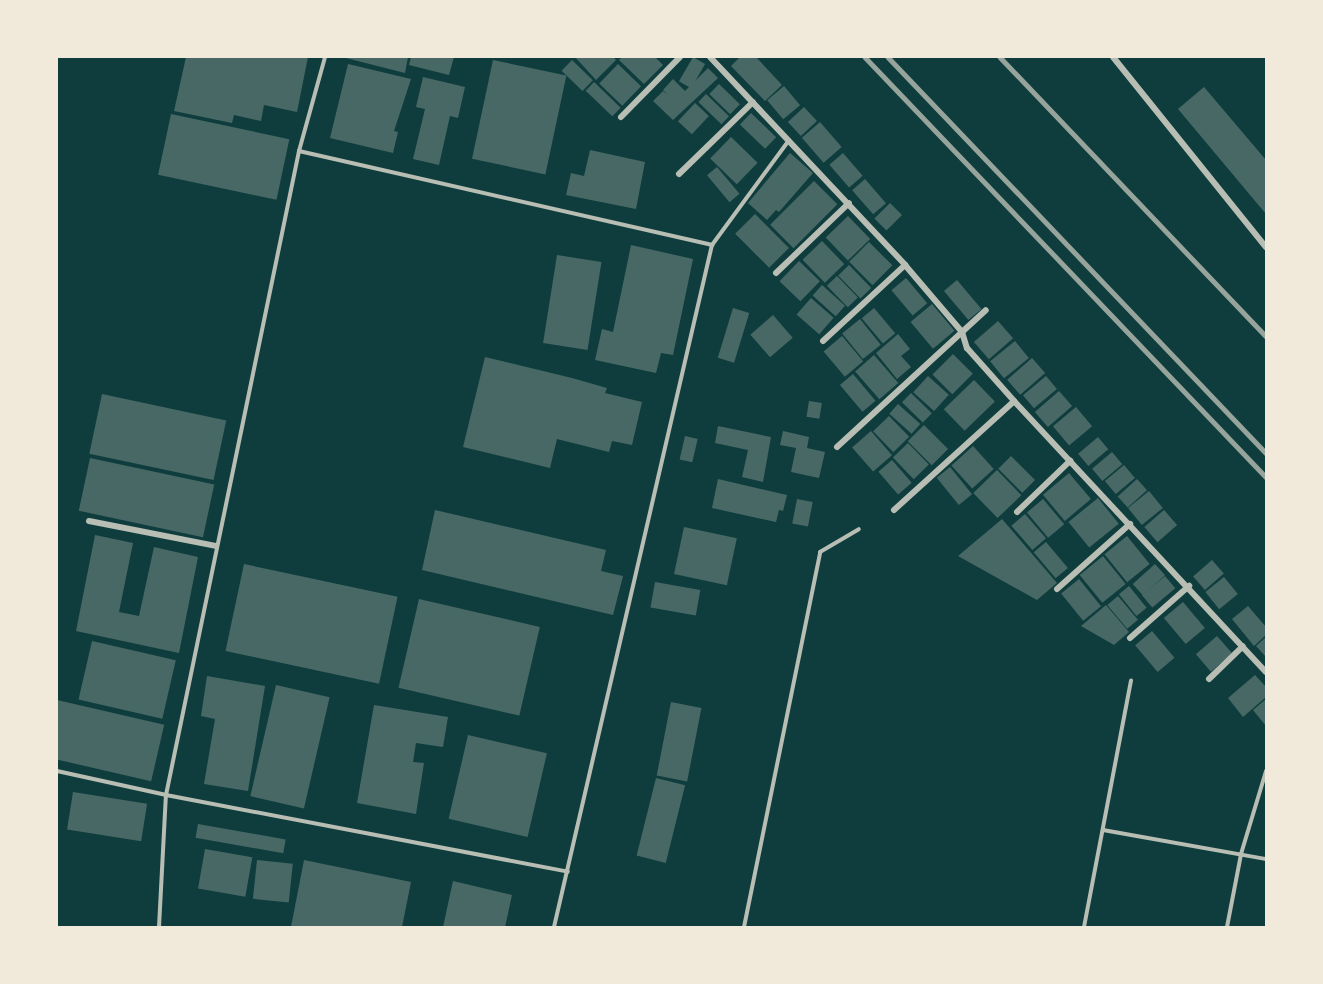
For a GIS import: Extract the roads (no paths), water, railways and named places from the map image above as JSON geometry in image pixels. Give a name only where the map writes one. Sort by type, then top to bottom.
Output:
[{"type":"street","points":[[621,117],[680,57]]},
{"type":"street","points":[[710,57],[849,203],[962,332],[968,348],[1014,401],[1189,586],[1266,672]]},
{"type":"street","points":[[1113,57],[1266,247]]},
{"type":"street","points":[[680,174],[753,102]]},
{"type":"street","points":[[776,273],[849,203]]},
{"type":"street","points":[[823,341],[905,265]]},
{"type":"street","points":[[837,447],[986,310]]},
{"type":"street","points":[[894,510],[1014,401]]},
{"type":"street","points":[[1017,512],[1070,461]]},
{"type":"street","points":[[89,521],[216,546]]},
{"type":"street","points":[[1057,590],[1130,524]]},
{"type":"street","points":[[1130,638],[1189,586]]},
{"type":"street","points":[[1209,680],[1243,646]]},
{"type":"lane","points":[[159,927],[166,795],[300,151],[325,57]]},
{"type":"lane","points":[[554,927],[712,245],[789,140]]},
{"type":"lane","points":[[300,151],[712,245]]},
{"type":"lane","points":[[744,927],[820,552],[859,529]]},
{"type":"lane","points":[[1084,927],[1131,680]]},
{"type":"lane","points":[[57,771],[166,795],[568,872]]},
{"type":"lane","points":[[1227,927],[1241,854],[1266,771]]},
{"type":"lane","points":[[1102,830],[1266,859]]},
{"type":"railway","points":[[865,57],[1266,477]]},
{"type":"railway","points":[[888,57],[1266,453]]},
{"type":"railway","points":[[1000,57],[1266,336]]}]
